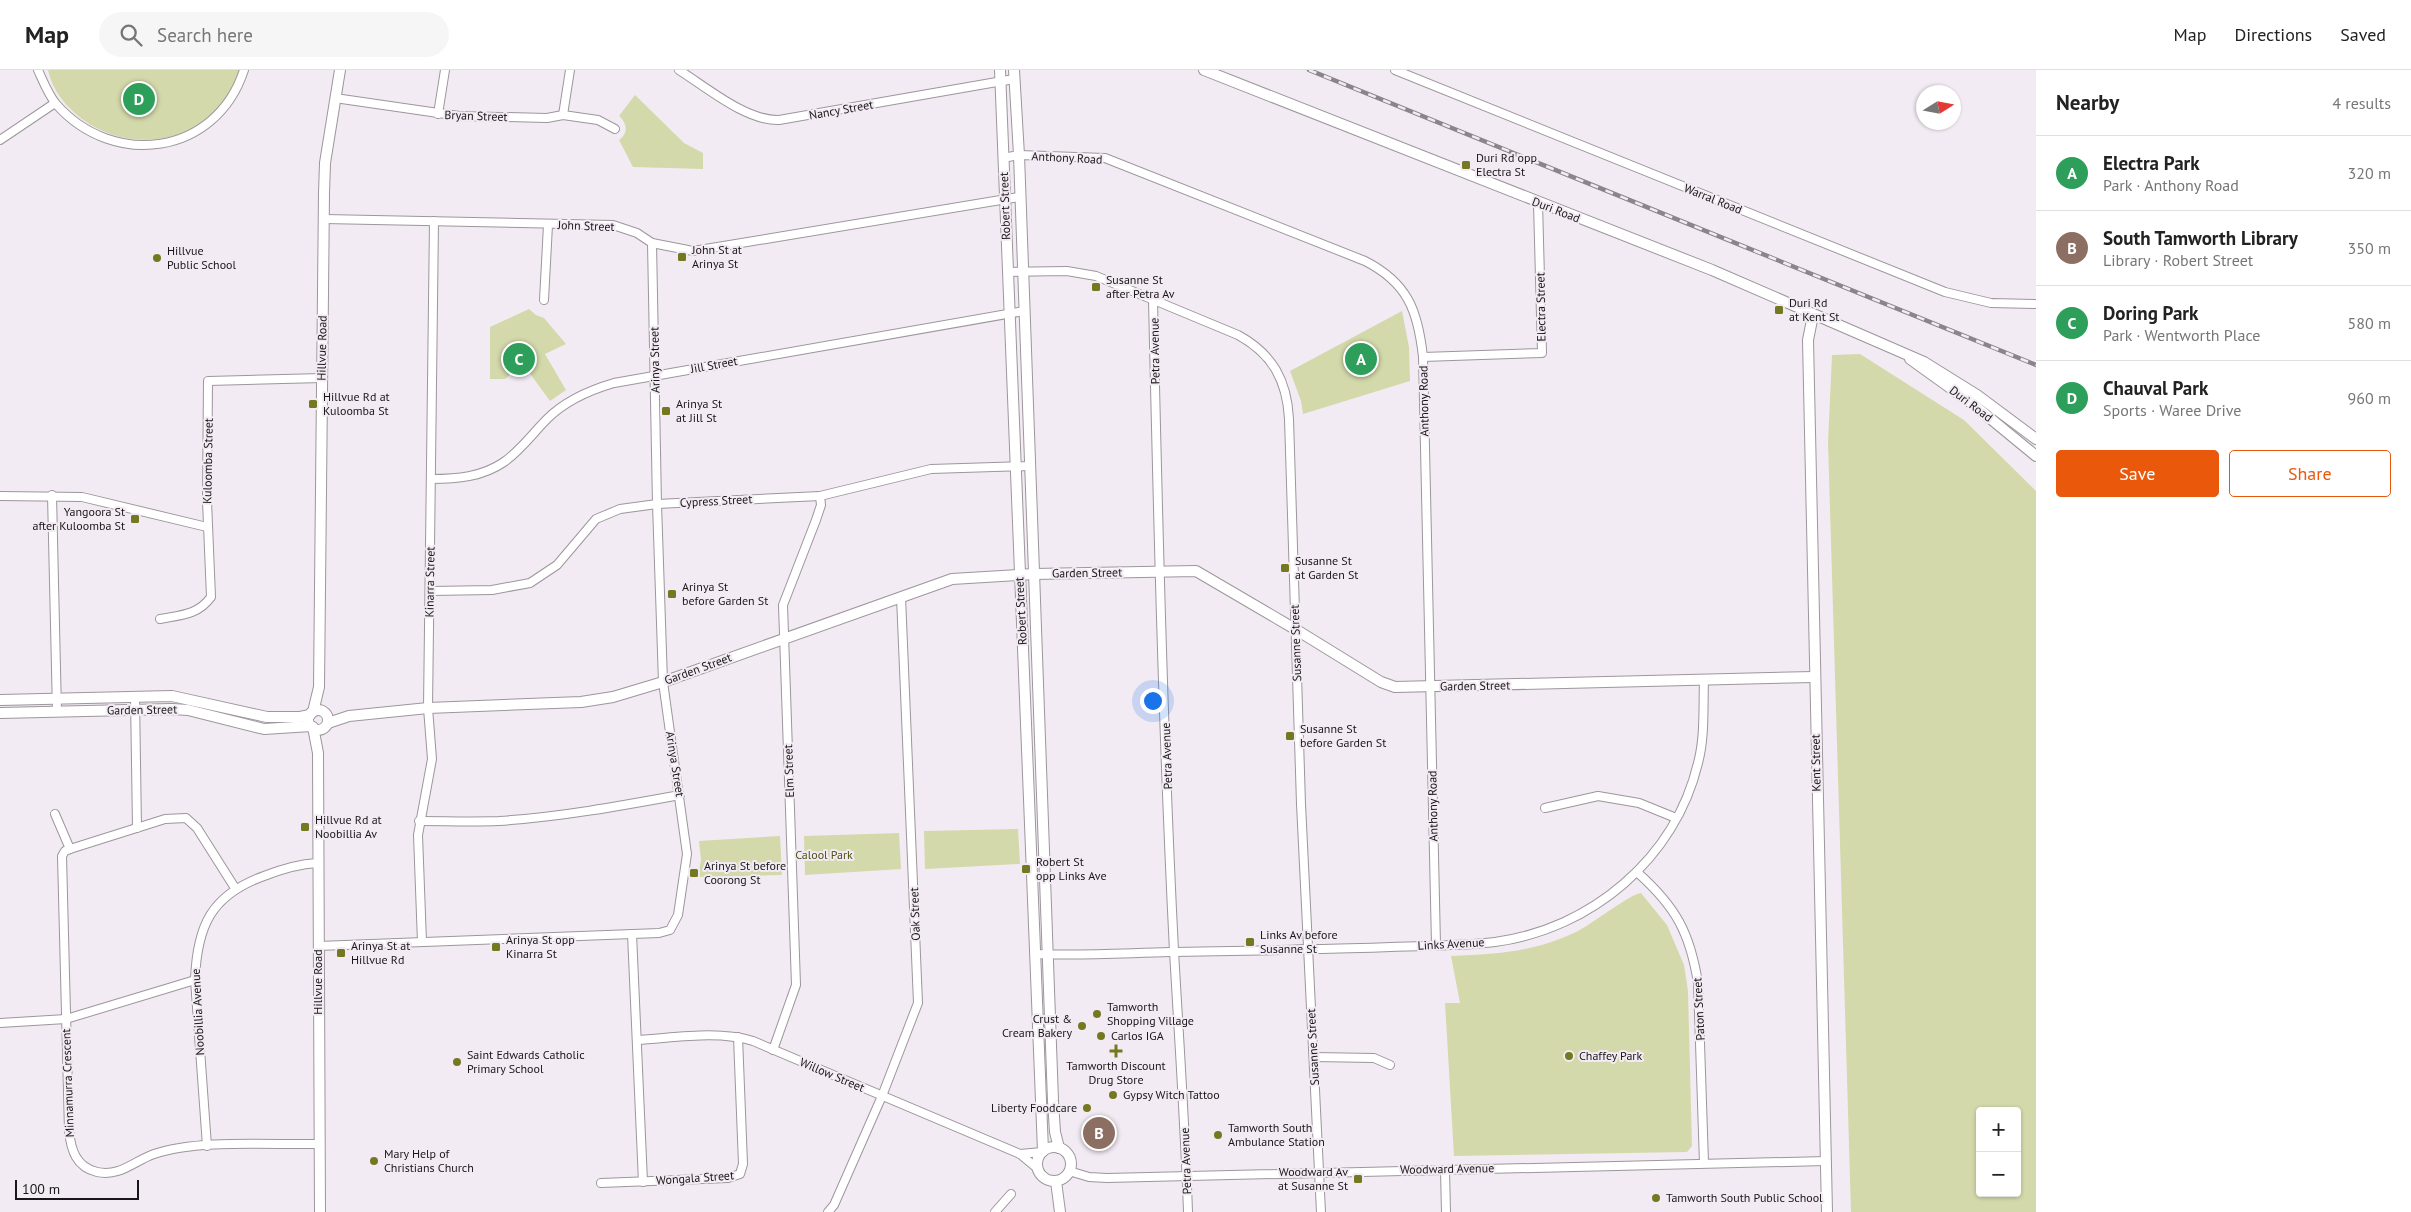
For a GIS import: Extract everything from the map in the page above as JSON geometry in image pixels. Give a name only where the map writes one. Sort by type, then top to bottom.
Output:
[{"type":"street","points":[[38,70],[55,103],[81,127],[111,142],[128,146],[163,144],[192,133],[219,114],[230,100],[244,70]]},
{"type":"street","name":"Hillvue Road","points":[[320,1212],[316,863],[318,753],[325,719],[319,687],[324,219],[326,164],[340,70]]},
{"type":"street","points":[[438,114],[445,70]]},
{"type":"street","points":[[563,114],[570,70]]},
{"type":"street","name":"Nancy Street","points":[[679,70],[750,114],[766,120],[779,120],[1001,82],[1014,74]]},
{"type":"street","name":"Robert Street","points":[[1000,70],[1043,1152]]},
{"type":"street","name":"Duri Road","points":[[1204,70],[1712,270],[1924,362],[1978,395],[2036,439]]},
{"type":"street","name":"Warral Road","points":[[1395,70],[1945,292],[1991,303],[2036,304]]},
{"type":"street","name":"Robert Street","points":[[1014,74],[1019,156],[1019,197],[1055,1132],[1059,1148]]},
{"type":"street","name":"Bryan Street","points":[[335,98],[438,114],[547,118],[563,114],[598,120],[615,129]]},
{"type":"street","points":[[0,140],[55,103]]},
{"type":"street","name":"Anthony Road","points":[[1003,158],[1019,156],[1105,158],[1365,261],[1387,274],[1406,295],[1414,310],[1419,326],[1423,357],[1436,945]]},
{"type":"street","name":"John Street","points":[[324,219],[614,225],[637,233],[652,243],[683,250],[704,249],[1019,197]]},
{"type":"street","name":"Electra Street","points":[[1423,357],[1542,352],[1538,203]]},
{"type":"street","name":"Kinarra Street","points":[[422,942],[419,821],[432,759],[428,708],[434,221]]},
{"type":"street","points":[[544,300],[548,225]]},
{"type":"street","name":"Arinya Street","points":[[318,946],[632,934],[664,932],[673,926],[678,915],[687,854],[664,682],[657,504],[652,243]]},
{"type":"street","name":"Susanne Street","points":[[1008,272],[1067,271],[1096,276],[1153,300],[1251,342],[1274,365],[1286,391],[1289,419],[1295,629],[1321,1212]]},
{"type":"street","name":"Petra Avenue","points":[[1153,300],[1160,572],[1174,952],[1188,1212]]},
{"type":"street","name":"Jill Street","points":[[431,479],[458,479],[489,470],[504,462],[549,417],[570,402],[604,386],[656,375],[1024,311]]},
{"type":"street","name":"Kent Street","points":[[1813,315],[1808,340],[1827,1212]]},
{"type":"street","name":"Duri Road","points":[[1905,354],[1922,369],[1974,405],[2036,456]]},
{"type":"street","name":"Kuloomba Street","points":[[160,619],[186,614],[203,608],[211,597],[207,527],[208,380],[322,378]]},
{"type":"street","name":"Cypress Street","points":[[430,591],[492,590],[530,583],[557,565],[596,520],[620,508],[657,504],[820,496],[931,469],[1030,466]]},
{"type":"street","points":[[52,495],[57,712]]},
{"type":"street","points":[[0,496],[52,495],[82,497],[207,527]]},
{"type":"street","name":"Elm Street","points":[[773,1050],[796,986],[783,605],[816,520],[821,505],[820,496]]},
{"type":"street","name":"Garden Street","points":[[0,713],[181,709],[271,730],[312,727],[325,719],[428,708],[596,700],[626,694],[664,682],[961,577],[1185,571],[1201,573],[1388,685],[1403,688],[1814,677]]},
{"type":"street","name":"Oak Street","points":[[828,1212],[834,1205],[882,1096],[918,1003],[901,597]]},
{"type":"street","name":"Links Avenue","points":[[1036,954],[1436,945],[1494,942],[1539,933],[1590,909],[1616,892],[1638,873],[1676,818],[1693,783],[1699,761],[1704,680]]},
{"type":"street","name":"Hillvue Road","points":[[318,753],[311,713],[319,687]]},
{"type":"street","points":[[135,697],[138,828]]},
{"type":"street","name":"Garden Street","points":[[0,700],[183,697],[275,718],[311,713],[317,710],[325,719]]},
{"type":"street","points":[[419,821],[497,821],[543,817],[584,812],[680,795]]},
{"type":"street","points":[[1545,808],[1598,796],[1639,803],[1676,818]]},
{"type":"street","points":[[55,814],[70,849],[173,818],[181,817],[191,821],[202,834],[235,888]]},
{"type":"street","name":"Minnamurra Crescent","points":[[70,849],[65,851],[62,856],[66,1019],[70,1143],[79,1162],[96,1172],[115,1172],[153,1154],[187,1146],[319,1144]]},
{"type":"street","name":"Noobillia Avenue","points":[[206,1146],[195,980],[196,953],[201,931],[210,913],[235,888],[282,869],[316,863]]},
{"type":"street","name":"Paton Street","points":[[1638,873],[1660,892],[1673,911],[1687,935],[1694,958],[1698,983],[1704,1163]]},
{"type":"street","points":[[632,934],[643,1182]]},
{"type":"street","points":[[0,1023],[66,1019],[195,980]]},
{"type":"street","name":"Willow Street","points":[[637,1040],[738,1037],[1020,1154],[1038,1169]]},
{"type":"street","name":"Wongala Street","points":[[601,1183],[728,1178],[740,1174],[743,1164],[738,1037]]},
{"type":"street","points":[[1314,1058],[1374,1058],[1390,1065]]},
{"type":"street","points":[[1054,1147],[1059,1148],[1068,1155],[1070,1160],[1069,1171],[1064,1178],[1056,1181],[1043,1177],[1038,1169],[1038,1160],[1043,1152],[1054,1147]]},
{"type":"street","name":"Willow Street","points":[[1020,1154],[1043,1152]]},
{"type":"street","name":"Woodward Avenue","points":[[1069,1171],[1089,1177],[1107,1178],[1826,1161]]},
{"type":"street","points":[[1445,1170],[1446,1212]]},
{"type":"street","points":[[1056,1181],[1060,1212]]},
{"type":"street","points":[[995,1212],[1011,1194]]},
{"type":"green space","points":[[48,70],[242,70],[231,95],[217,112],[200,124],[182,133],[162,138],[141,140],[121,137],[101,130],[82,119],[60,98]]},
{"type":"green space","points":[[635,95],[684,143],[703,153],[703,169],[633,167],[619,140],[626,131],[626,128],[619,116]]},
{"type":"green space","points":[[529,309],[536,315],[544,318],[566,344],[545,354],[566,390],[550,401],[523,364],[505,379],[490,379],[490,327]]},
{"type":"green space","points":[[1402,311],[1409,347],[1410,381],[1303,414],[1301,401],[1290,371]]},
{"type":"green space","points":[[1860,354],[1964,420],[2036,491],[2036,1212],[1851,1212],[1828,442],[1832,355]]},
{"type":"green space","points":[[1018,829],[1020,864],[925,869],[924,831]]},
{"type":"green space","name":"Calool Park","points":[[899,833],[901,869],[805,875],[804,836]]},
{"type":"green space","name":"Calool Park","points":[[780,836],[782,875],[698,877],[701,860],[699,841]]},
{"type":"green space","name":"Chaffey Park","points":[[1641,893],[1667,925],[1684,965],[1688,991],[1692,1146],[1687,1152],[1454,1156],[1445,1003],[1460,1003],[1451,956],[1500,953],[1545,944],[1576,932],[1628,899]]},
{"type":"railway","points":[[1309,70],[2036,365]]},
{"type":"place","name":"Chauval Park","points":[[139,99]]},
{"type":"place","name":"Duri Rd opp Electra St","points":[[1466,165]]},
{"type":"place","name":"John St at Arinya St","points":[[682,257]]},
{"type":"place","name":"Hillvue Public School","points":[[157,258]]},
{"type":"place","name":"Susanne St after Petra Av","points":[[1096,287]]},
{"type":"place","name":"Duri Rd at Kent St","points":[[1779,310]]},
{"type":"place","name":"Doring Park","points":[[519,359]]},
{"type":"place","name":"Electra Park","points":[[1361,359]]},
{"type":"place","name":"Hillvue Rd at Kuloomba St","points":[[313,404]]},
{"type":"place","name":"Arinya St at Jill St","points":[[666,411]]},
{"type":"place","name":"Yangoora St after Kuloomba St","points":[[135,519]]},
{"type":"place","name":"Susanne St at Garden St","points":[[1285,568]]},
{"type":"place","name":"Arinya St before Garden St","points":[[672,594]]},
{"type":"place","name":"Susanne St before Garden St","points":[[1290,736]]},
{"type":"place","name":"Hillvue Rd at Noobillia Av","points":[[305,827]]},
{"type":"place","name":"Robert St opp Links Ave","points":[[1026,869]]},
{"type":"place","name":"Arinya St before Coorong St","points":[[694,873]]},
{"type":"place","name":"Links Av before Susanne St","points":[[1250,942]]},
{"type":"place","name":"Arinya St opp Kinarra St","points":[[496,947]]},
{"type":"place","name":"Arinya St at Hillvue Rd","points":[[341,953]]},
{"type":"place","name":"Tamworth Shopping Village","points":[[1097,1014]]},
{"type":"place","name":"Crust & Cream Bakery","points":[[1082,1026]]},
{"type":"place","name":"Carlos IGA","points":[[1101,1036]]},
{"type":"place","name":"Tamworth Discount Drug Store","points":[[1116,1051]]},
{"type":"place","name":"Chaffey Park","points":[[1569,1056]]},
{"type":"place","name":"Saint Edwards Catholic Primary School","points":[[457,1062]]},
{"type":"place","name":"Gypsy Witch Tattoo","points":[[1113,1095]]},
{"type":"place","name":"Liberty Foodcare","points":[[1087,1108]]},
{"type":"place","name":"South Tamworth Library","points":[[1099,1133]]},
{"type":"place","name":"Tamworth South Ambulance Station","points":[[1218,1135]]},
{"type":"place","name":"Mary Help of Christians Church","points":[[374,1161]]},
{"type":"place","name":"Woodward Av at Susanne St","points":[[1358,1179]]},
{"type":"place","name":"Tamworth South Public School","points":[[1656,1198]]}]
